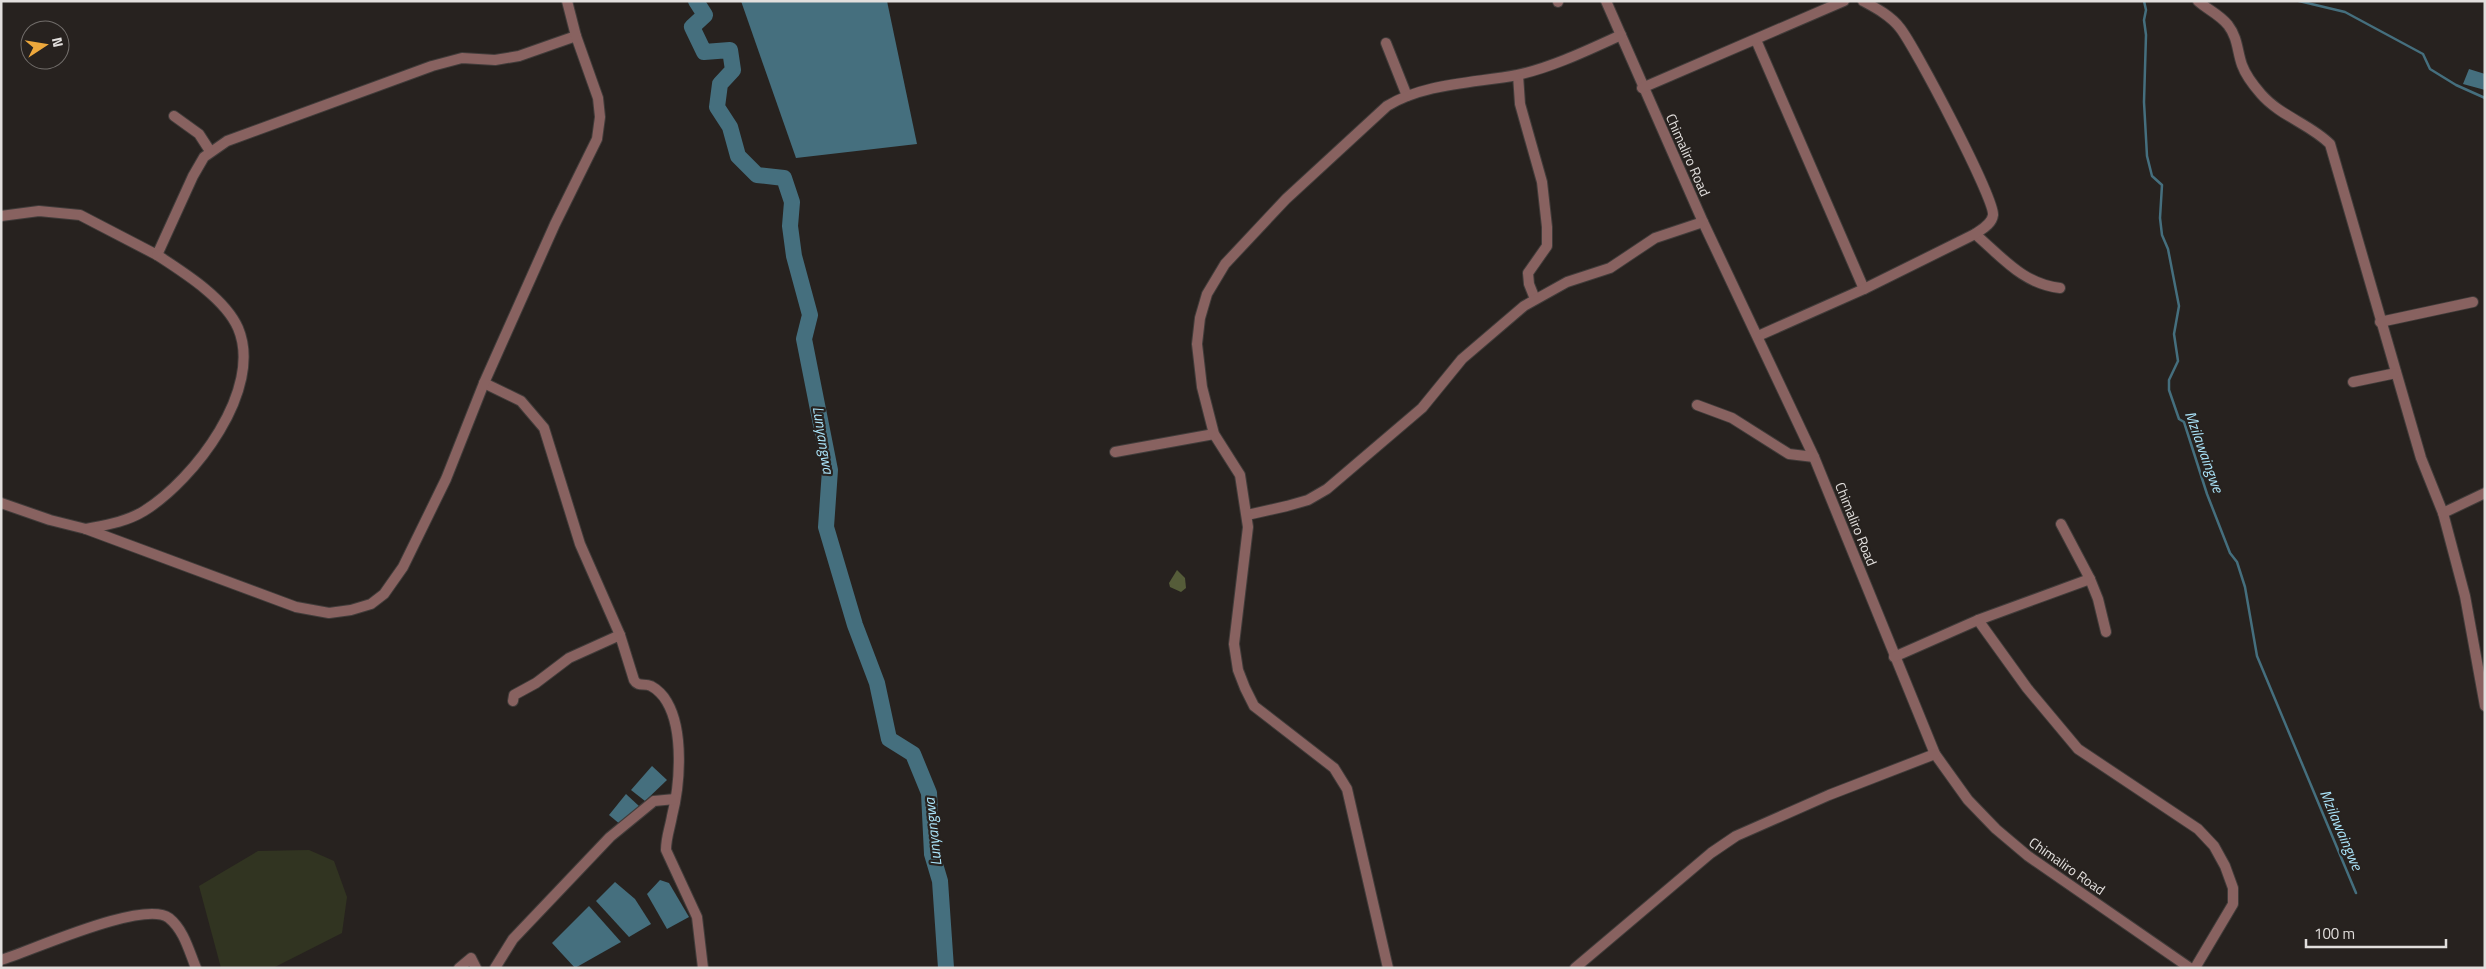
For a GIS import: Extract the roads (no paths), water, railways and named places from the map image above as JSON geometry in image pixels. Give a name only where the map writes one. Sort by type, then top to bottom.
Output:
[{"type":"street","points":[[1,503],[50,520],[86,529],[296,607],[329,613],[351,610],[370,604],[384,594],[403,567],[446,479],[484,383],[555,224],[597,139],[600,118],[598,98],[576,36],[567,1]]},
{"type":"street","name":"Chimaliro Road","points":[[1606,1],[1642,88],[1703,222],[1814,457],[1935,754],[1968,800],[1996,829],[2028,856],[2190,968]]},
{"type":"street","points":[[1642,88],[1756,40],[1796,20],[1844,1]]},
{"type":"street","points":[[1758,336],[1864,289],[1975,234],[1987,226],[1993,215],[1990,200],[1951,120],[1900,27],[1880,10],[1863,1]]},
{"type":"street","points":[[2198,1],[2217,14],[2228,26],[2235,37],[2242,64],[2250,80],[2262,96],[2286,115],[2319,134],[2330,144],[2380,322],[2421,458],[2443,513],[2465,596],[2484,699]]},
{"type":"street","points":[[1388,968],[1347,789],[1334,768],[1254,706],[1238,670],[1234,644],[1248,527],[1247,514],[1240,475],[1214,434],[1202,387],[1197,344],[1200,318],[1207,294],[1225,264],[1286,199],[1388,106],[1407,96],[1433,89],[1518,75],[1556,63],[1621,35]]},
{"type":"street","points":[[157,255],[193,176],[210,151],[244,133],[432,66],[462,58],[495,60],[519,56],[576,36]]},
{"type":"street","points":[[1756,40],[1864,289]]},
{"type":"street","points":[[1386,43],[1407,96]]},
{"type":"street","points":[[1518,75],[1520,104],[1542,182],[1547,227],[1547,246],[1528,273],[1528,284],[1535,299]]},
{"type":"street","points":[[174,116],[199,134],[210,151]]},
{"type":"street","points":[[1,216],[39,211],[80,215],[157,255],[185,274],[228,312],[238,328],[244,349],[245,367],[230,413],[195,466],[180,482],[144,512],[123,521],[86,529]]},
{"type":"street","points":[[1247,514],[1262,513],[1294,504],[1327,489],[1422,408],[1462,359],[1491,336],[1514,313],[1535,299],[1567,282],[1610,268],[1656,238],[1703,222]]},
{"type":"street","points":[[1975,234],[2029,280],[2044,287],[2060,288]]},
{"type":"street","points":[[2380,322],[2472,302]]},
{"type":"street","points":[[2353,382],[2396,373]]},
{"type":"street","points":[[484,383],[521,401],[544,428],[580,544],[620,635],[636,683],[648,685],[657,690],[667,702],[672,716],[679,756],[675,799],[666,839],[666,850],[697,917],[703,968]]},
{"type":"street","points":[[1697,405],[1732,418],[1789,454],[1814,457]]},
{"type":"street","points":[[1115,452],[1214,434]]},
{"type":"street","points":[[2443,513],[2485,493]]},
{"type":"street","points":[[2061,524],[2090,579],[2098,599],[2106,632]]},
{"type":"street","points":[[1894,657],[1978,620],[2090,579]]},
{"type":"street","points":[[1978,620],[2027,688],[2078,749],[2198,829],[2214,846],[2233,888],[2233,904],[2195,968]]},
{"type":"street","points":[[512,701],[514,696],[536,683],[565,661],[620,635]]},
{"type":"street","points":[[1575,968],[1711,853],[1736,836],[1829,796],[1935,754]]},
{"type":"street","points":[[495,968],[513,940],[610,836],[654,802],[675,799]]},
{"type":"street","points":[[1,960],[42,943],[109,922],[158,913],[167,916],[178,926],[196,968]]},
{"type":"street","points":[[459,968],[470,958],[476,968]]},
{"type":"water","points":[[741,1],[887,1],[917,144],[796,158]]},
{"type":"water","points":[[2469,69],[2485,74],[2485,90],[2463,84]]},
{"type":"water","points":[[652,766],[667,780],[645,801],[631,790]]},
{"type":"water","points":[[626,794],[640,807],[621,825],[609,815]]},
{"type":"water","points":[[660,880],[669,883],[689,917],[667,929],[647,894]]},
{"type":"water","points":[[615,882],[635,899],[651,924],[629,937],[596,901]]},
{"type":"water","points":[[589,906],[621,942],[575,968],[552,943]]},
{"type":"waterway","name":"Lunyangwa","points":[[696,1],[705,15],[692,27],[704,52],[730,50],[733,70],[720,84],[717,107],[730,127],[738,156],[757,175],[784,178],[792,202],[790,226],[794,256],[810,315],[804,339],[830,470],[826,527],[855,625],[877,683],[889,739],[913,754],[929,793],[932,854],[940,881],[946,968]]},
{"type":"waterway","name":"Mzilawaingwe","points":[[2144,1],[2146,10],[2144,20],[2146,35],[2144,102],[2147,156],[2152,176],[2162,185],[2160,218],[2162,235],[2168,249],[2179,306],[2174,334],[2178,361],[2169,380],[2169,390],[2179,419],[2184,422],[2207,494],[2230,553],[2237,562],[2245,587],[2257,656],[2356,893]]},
{"type":"waterway","name":"Mzilawaingwe","points":[[2299,1],[2345,12],[2423,54],[2430,69],[2456,85],[2485,98]]}]
